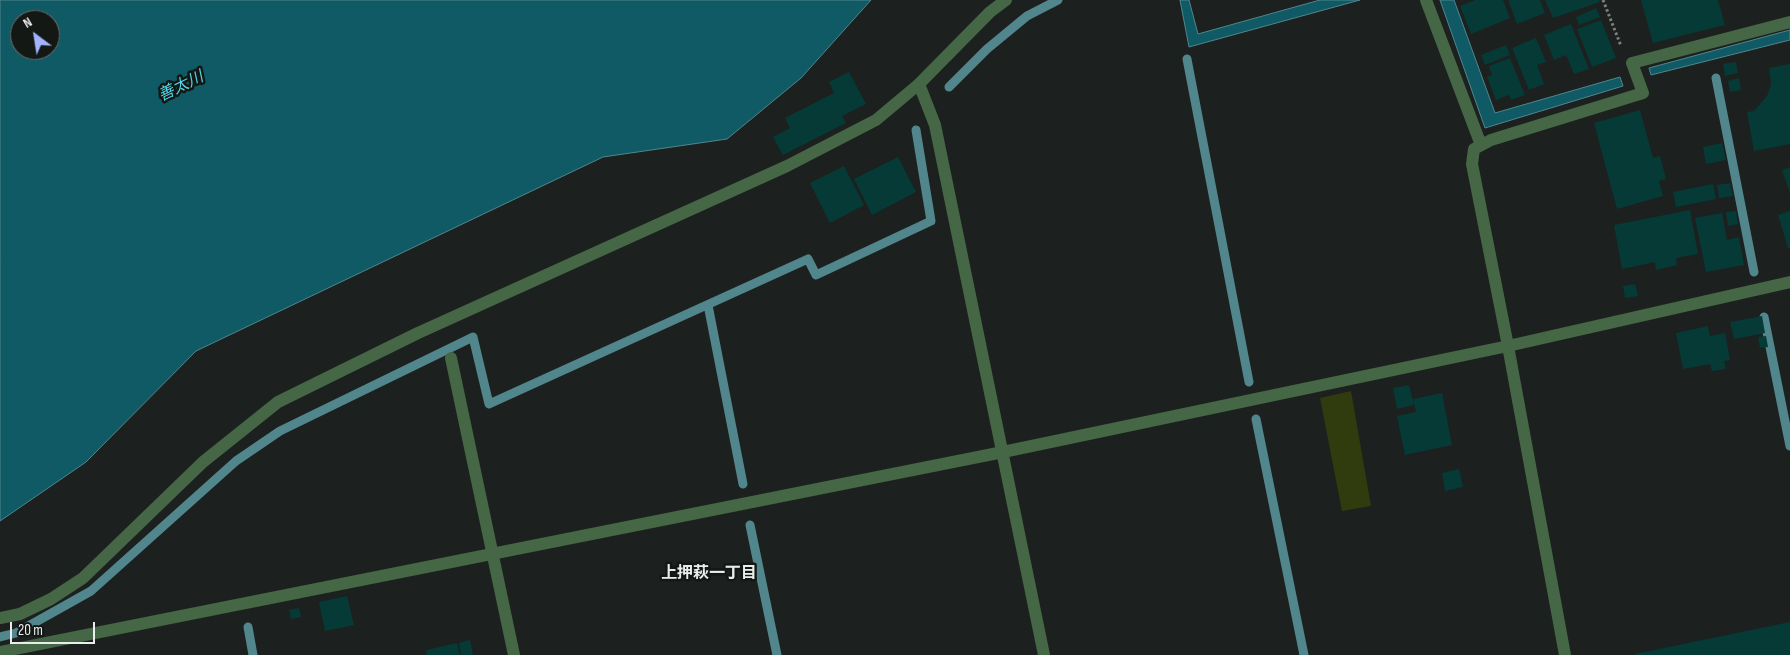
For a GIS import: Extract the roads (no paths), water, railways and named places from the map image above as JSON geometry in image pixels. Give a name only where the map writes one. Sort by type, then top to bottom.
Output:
[{"type":"street","points":[[0,618],[20,614],[51,599],[83,578],[203,462],[278,402],[418,333],[787,166],[876,120],[919,84],[971,31],[1006,0]]},
{"type":"street","points":[[1426,0],[1481,145]]},
{"type":"street","points":[[1565,655],[1508,346],[1472,164],[1474,149],[1491,140],[1643,93],[1632,63],[1790,22]]},
{"type":"street","points":[[919,84],[935,125],[1044,655]]},
{"type":"street","points":[[0,652],[1003,452],[1508,346],[1790,282]]},
{"type":"street","points":[[451,358],[514,655]]},
{"type":"water","name":"善太川","points":[[0,0],[871,0],[801,78],[727,139],[603,157],[196,351],[86,462],[0,521]]},
{"type":"water","points":[[1180,0],[1189,0],[1198,34],[1320,0],[1360,0],[1189,47]]},
{"type":"water","points":[[1440,0],[1454,0],[1495,113],[1620,77],[1623,86],[1485,128]]},
{"type":"water","points":[[1790,30],[1790,40],[1651,75],[1649,68]]},
{"type":"waterway","points":[[949,87],[987,49],[1027,16],[1058,0]]},
{"type":"waterway","points":[[1187,59],[1249,382]]},
{"type":"waterway","points":[[1716,78],[1754,272]]},
{"type":"waterway","points":[[0,637],[16,633],[91,591],[236,461],[280,431],[473,337],[489,404],[808,259],[816,275],[931,221],[916,130]]},
{"type":"waterway","points":[[708,305],[743,484]]},
{"type":"waterway","points":[[1764,317],[1790,446]]},
{"type":"waterway","points":[[1256,419],[1304,655]]},
{"type":"waterway","points":[[750,525],[777,655]]},
{"type":"waterway","points":[[248,627],[253,655]]},
{"type":"district","name":"上押萩一丁目","points":[[709,574]]}]
